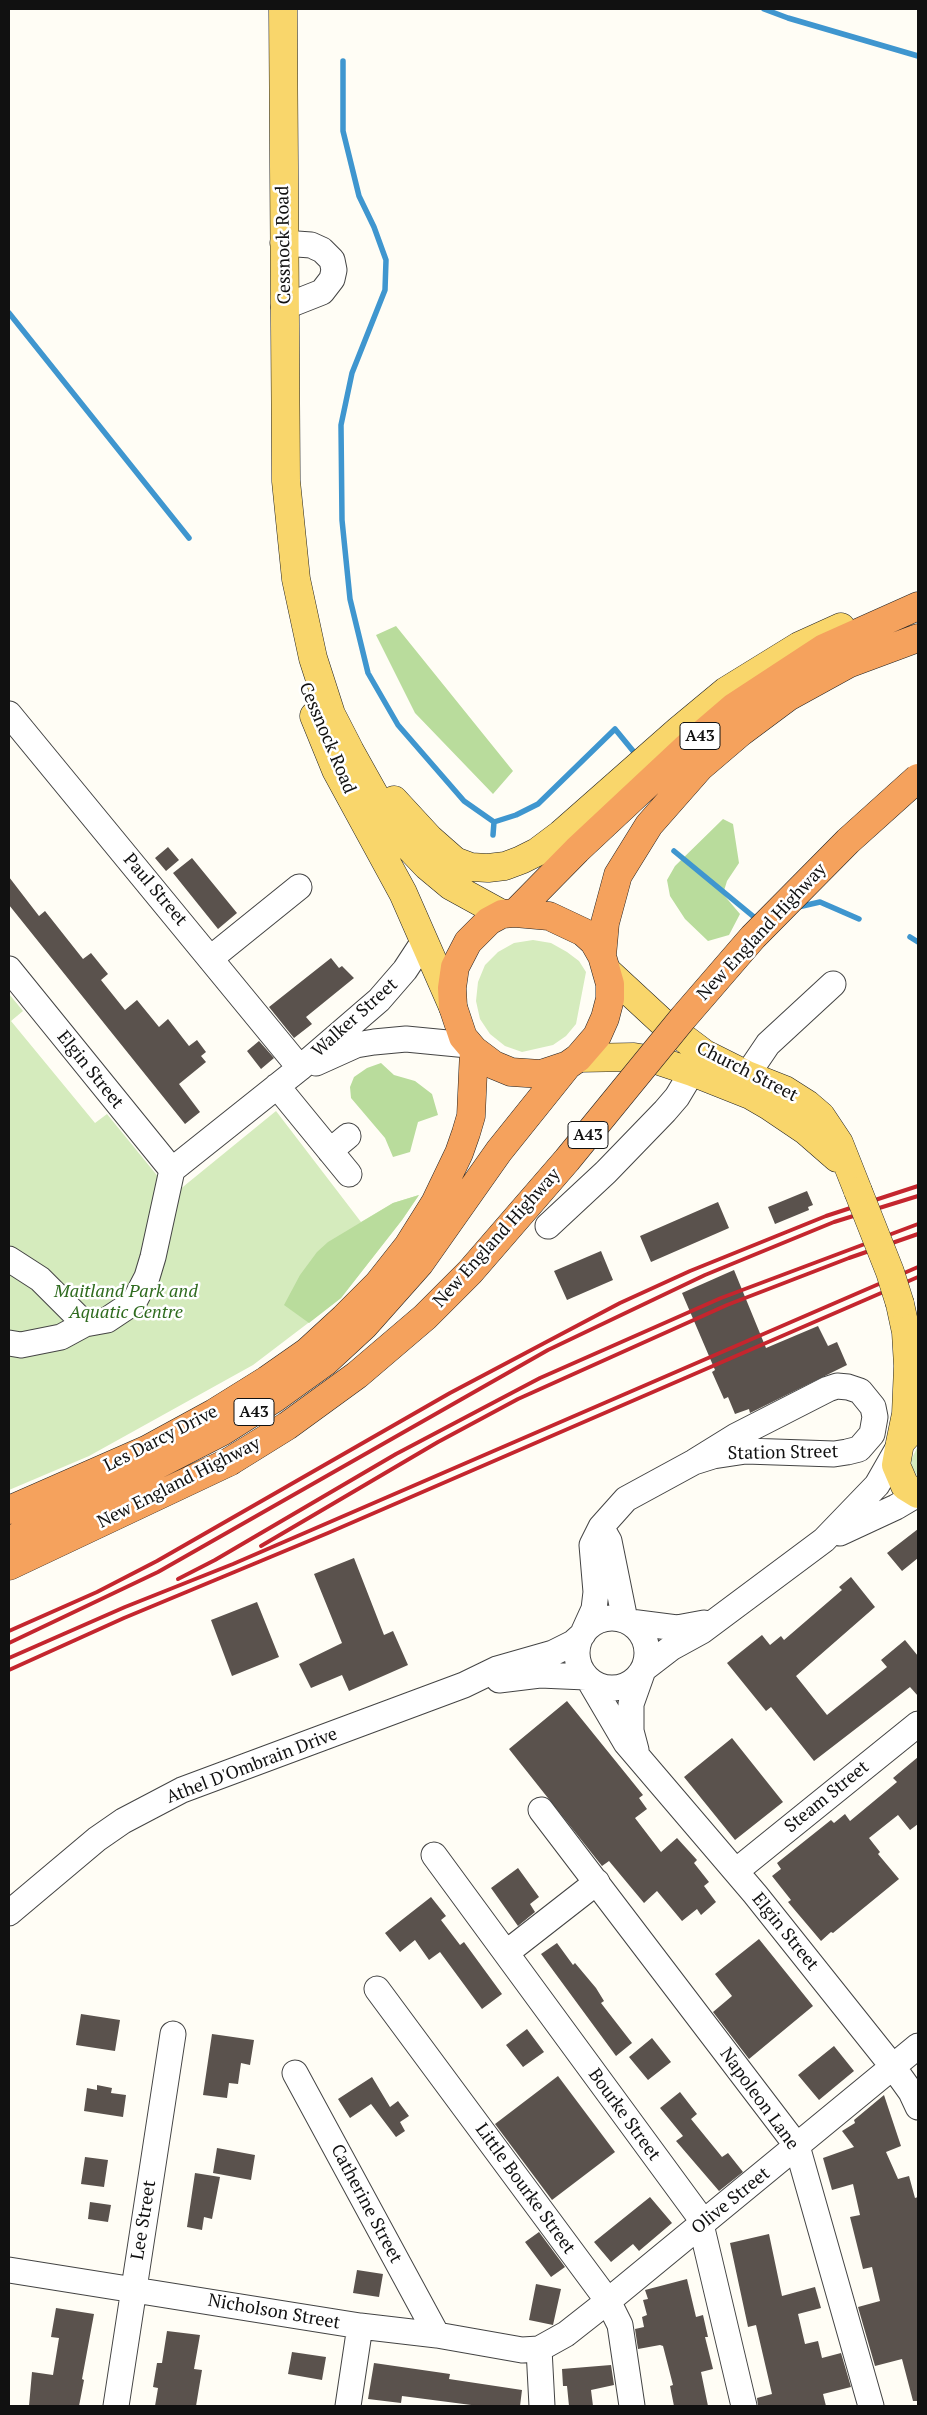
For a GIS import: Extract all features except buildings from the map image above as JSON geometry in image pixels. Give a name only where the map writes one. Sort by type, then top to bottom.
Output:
[{"type":"highway","name":"A43","points":[[573,1062],[541,1074],[511,1072],[494,1066],[471,1048],[456,1022],[453,1007],[452,988],[455,967],[461,954],[489,921],[508,914],[685,749],[734,707],[824,648],[918,606]]},
{"type":"highway","name":"A43","points":[[604,964],[611,896],[622,867],[649,825],[700,767],[741,732],[788,697],[848,664],[918,638]]},
{"type":"highway","name":"New England Highway","points":[[9,1566],[229,1462],[287,1426],[357,1375],[425,1317],[470,1272],[567,1160],[683,1018],[753,937],[848,842],[918,778]]},
{"type":"highway","name":"A43","points":[[9,1541],[223,1431],[275,1398],[326,1362],[364,1326],[420,1263],[499,1150],[597,1036],[605,1018],[610,999],[604,964],[594,942],[583,932],[568,923],[549,916],[508,914]]},
{"type":"highway","name":"Les Darcy Drive","points":[[9,1510],[148,1449],[214,1413],[307,1352],[344,1318],[390,1269],[408,1246],[436,1203],[459,1153],[468,1124],[471,1048]]},
{"type":"main road","name":"Cessnock Road","points":[[283,9],[286,481],[296,579],[303,616],[316,668],[331,714],[374,794],[408,845],[427,866],[451,886],[508,914]]},
{"type":"main road","name":"Cessnock Road","points":[[286,481],[274,517],[276,550],[289,630],[303,683],[313,714],[336,770],[402,893],[453,1007]]},
{"type":"main road","points":[[341,734],[402,809],[442,850],[455,860],[471,867],[505,866],[536,852],[561,834],[699,712],[762,668],[799,646],[844,625],[918,600]]},
{"type":"main road","name":"Church Street","points":[[604,964],[661,1021],[705,1054],[747,1075],[785,1090],[814,1110],[831,1130],[903,1303],[918,1333]]},
{"type":"main road","name":"Church Street","points":[[573,1062],[634,1057],[659,1061],[750,1095],[806,1131],[852,1178]]},
{"type":"main road","name":"Church Street","points":[[903,1303],[908,1366],[905,1439],[897,1473],[905,1486],[918,1494]]},
{"type":"street","points":[[283,243],[310,245],[322,250],[332,260],[334,270],[332,279],[322,292],[284,306]]},
{"type":"street","name":"Paul Street","points":[[9,714],[300,1068]]},
{"type":"street","points":[[211,958],[299,887]]},
{"type":"street","name":"Walker Street","points":[[172,1170],[300,1068],[392,987],[416,957],[424,941]]},
{"type":"street","name":"Elgin Street","points":[[9,969],[172,1170]]},
{"type":"street","points":[[747,1075],[768,1044],[833,984]]},
{"type":"street","name":"Walker Street","points":[[300,1068],[356,1045],[374,1042],[406,1039],[471,1048]]},
{"type":"street","points":[[548,1226],[606,1172],[665,1111],[692,1072]]},
{"type":"street","points":[[276,1086],[339,1143],[348,1174]]},
{"type":"street","points":[[9,1344],[21,1345],[61,1337],[85,1324],[107,1320],[134,1302],[147,1277],[153,1257],[172,1170]]},
{"type":"street","points":[[9,1259],[40,1279],[85,1324]]},
{"type":"street","name":"Station Street","points":[[584,1633],[594,1609],[596,1592],[592,1545],[601,1527],[626,1500],[736,1436],[837,1386],[848,1386],[860,1391],[873,1407],[875,1416],[872,1434],[859,1449],[834,1454],[746,1451],[713,1456],[694,1462]]},
{"type":"street","points":[[732,1608],[705,1623],[694,1626],[667,1628],[607,1618],[599,1621],[584,1633],[577,1652],[578,1661],[588,1679],[596,1685],[613,1689],[629,1684],[663,1653],[702,1631],[824,1540],[877,1485],[905,1439]]},
{"type":"street","points":[[824,1540],[896,1507],[918,1494]]},
{"type":"street","points":[[601,1527],[609,1541],[627,1621],[644,1637],[647,1647],[644,1670]]},
{"type":"street","name":"Athel D'Ombrain Drive","points":[[9,1913],[97,1839],[124,1821],[182,1790],[464,1685],[497,1669],[553,1653],[573,1644],[584,1633]]},
{"type":"street","name":"Elgin Street","points":[[644,1670],[633,1694],[630,1720],[634,1743],[644,1764]]},
{"type":"street","name":"Athel D'Ombrain Drive","points":[[464,1685],[540,1675],[588,1679]]},
{"type":"street","name":"Elgin Street","points":[[588,1679],[618,1732],[736,1871],[893,2067],[911,2092],[918,2106]]},
{"type":"street","name":"Steam Street","points":[[736,1871],[918,1724]]},
{"type":"street","name":"Napoleon Lane","points":[[541,1810],[797,2146],[871,2406]]},
{"type":"street","name":"Bourke Street","points":[[434,1855],[699,2216],[744,2406]]},
{"type":"street","points":[[506,1953],[596,1882]]},
{"type":"street","name":"Little Bourke Street","points":[[377,1990],[608,2301],[620,2325],[632,2406]]},
{"type":"street","name":"Lee Street","points":[[116,2406],[173,2034]]},
{"type":"street","name":"Olive Street","points":[[539,2349],[566,2334],[608,2301],[918,2046]]},
{"type":"street","name":"Catherine Street","points":[[295,2073],[437,2335]]},
{"type":"street","name":"Nicholson Street","points":[[9,2270],[133,2288],[360,2326],[437,2335],[522,2350],[539,2349]]},
{"type":"street","points":[[348,2406],[360,2326]]},
{"type":"street","points":[[539,2349],[542,2406]]},
{"type":"green space","points":[[396,626],[513,771],[493,794],[415,713],[376,635]]},
{"type":"green space","points":[[723,819],[733,824],[739,863],[727,881],[723,894],[740,914],[729,935],[708,941],[685,919],[670,896],[667,880],[675,866]]},
{"type":"green space","points":[[533,940],[551,943],[567,952],[579,961],[586,972],[576,1024],[566,1036],[553,1045],[522,1052],[505,1046],[490,1034],[480,1019],[476,1001],[478,982],[485,965],[498,952],[514,943]]},
{"type":"green space","name":"Maitland Park and Aquatic Centre","points":[[9,994],[23,1011],[11,1021],[95,1123],[107,1114],[173,1195],[276,1111],[361,1222],[393,1203],[419,1195],[402,1220],[341,1298],[253,1365],[89,1456],[9,1490]]},
{"type":"green space","points":[[381,1063],[394,1075],[415,1081],[432,1094],[438,1115],[418,1122],[410,1152],[393,1157],[385,1138],[351,1098],[350,1087],[354,1077],[367,1068]]},
{"type":"green space","points":[[419,1195],[402,1220],[341,1298],[309,1323],[284,1305],[300,1275],[317,1252],[328,1242],[393,1203]]},
{"type":"green space","points":[[918,1446],[918,1477],[912,1467],[911,1460]]},
{"type":"waterway","points":[[764,9],[788,18],[918,56]]},
{"type":"waterway","points":[[343,61],[343,131],[359,196],[374,227],[386,260],[385,290],[352,373],[341,425],[342,520],[350,599],[368,673],[398,725],[464,801],[494,822],[493,835]]},
{"type":"waterway","points":[[9,313],[189,538]]},
{"type":"waterway","points":[[494,822],[516,815],[538,804],[615,729],[638,757]]},
{"type":"waterway","points":[[674,851],[754,917],[760,916]]},
{"type":"waterway","points":[[798,907],[820,902],[859,919]]},
{"type":"waterway","points":[[910,937],[918,942]]},
{"type":"railway","points":[[9,1631],[97,1592],[157,1561],[450,1393],[620,1303],[690,1271],[826,1216],[918,1186]]},
{"type":"railway","points":[[9,1643],[158,1572],[548,1350],[705,1275],[834,1222],[918,1196]]},
{"type":"railway","points":[[178,1579],[215,1560],[396,1454],[540,1378],[721,1298],[918,1224]]},
{"type":"railway","points":[[261,1546],[438,1442],[518,1399],[727,1305],[849,1258],[918,1234]]},
{"type":"railway","points":[[9,1658],[125,1607],[233,1564],[918,1267]]},
{"type":"railway","points":[[9,1670],[124,1618],[328,1533],[918,1277]]}]
